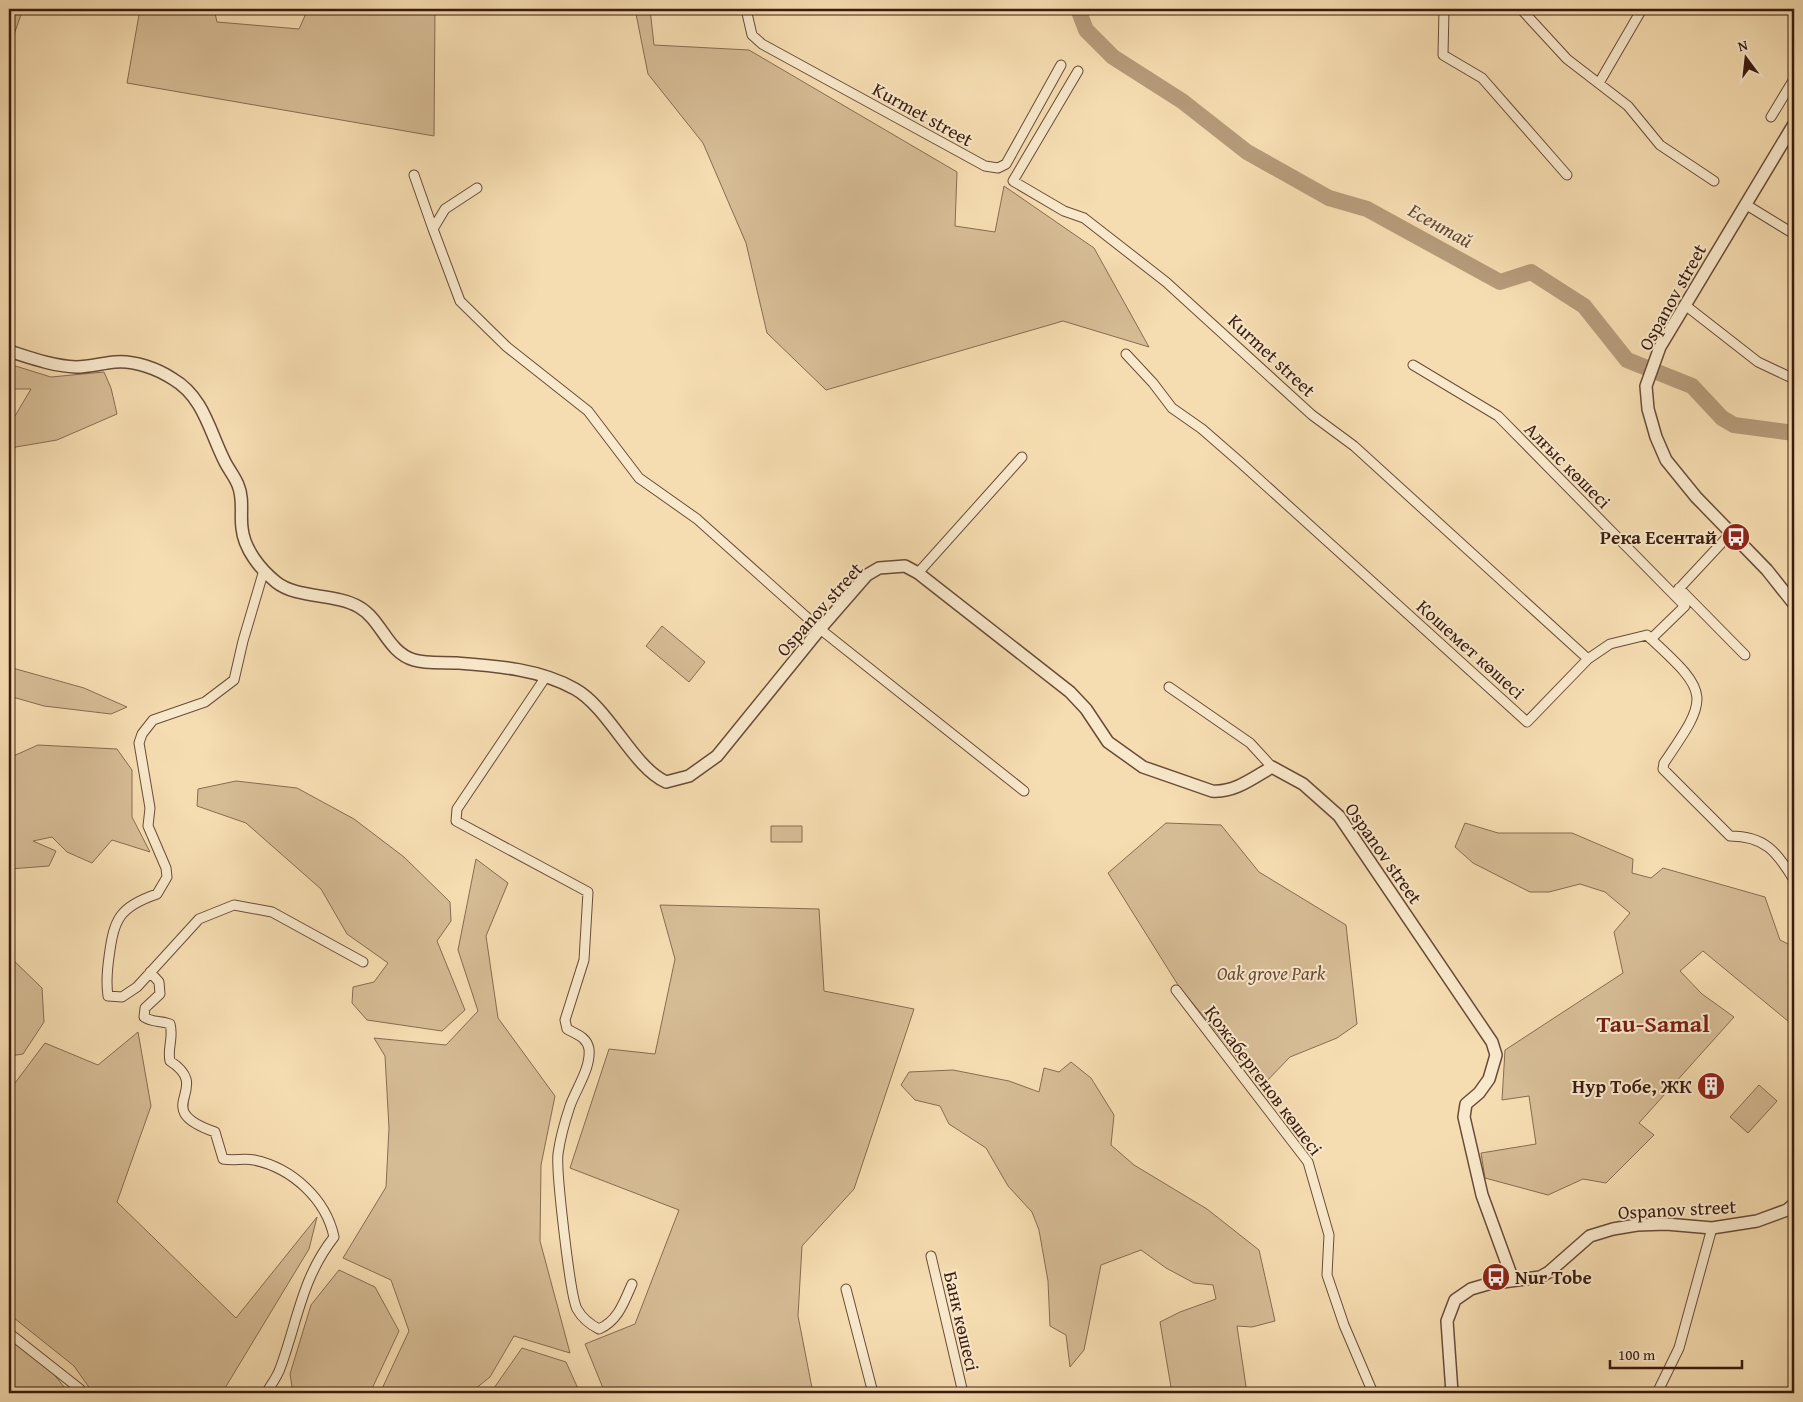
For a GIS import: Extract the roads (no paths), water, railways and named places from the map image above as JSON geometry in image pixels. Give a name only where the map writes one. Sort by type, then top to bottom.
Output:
[{"type":"street","name":"Kurmet street","points":[[746,9],[752,35],[762,44],[985,166],[998,168],[1006,164],[1061,65]]},
{"type":"street","points":[[1444,9],[1443,55],[1482,78],[1566,175]]},
{"type":"street","points":[[1521,9],[1567,59],[1628,106],[1660,145],[1714,181]]},
{"type":"street","points":[[1599,83],[1642,9]]},
{"type":"street","name":"Kurmet street","points":[[1078,71],[1013,181],[1064,211],[1084,218],[1116,241],[1166,282],[1312,414],[1354,446],[1588,659]]},
{"type":"street","points":[[1771,117],[1794,79]]},
{"type":"street","name":"Ospanov street","points":[[1794,124],[1660,347],[1646,386],[1648,409],[1656,437],[1666,460],[1730,534],[1767,570],[1794,604]]},
{"type":"street","points":[[414,175],[460,301],[507,347],[588,411],[639,478],[697,519],[820,629],[1024,791]]},
{"type":"street","points":[[434,229],[445,209],[477,188]]},
{"type":"street","points":[[1745,204],[1794,234]]},
{"type":"street","points":[[1685,305],[1758,362],[1794,379]]},
{"type":"street","name":"Ospanov street","points":[[9,351],[58,365],[79,367],[118,362],[143,366],[174,379],[187,390],[201,408],[224,461],[239,486],[242,530],[248,551],[277,584],[310,595],[342,600],[360,607],[380,627],[396,652],[415,660],[489,665],[530,672],[576,689],[592,702],[648,769],[666,782],[689,776],[717,756],[820,629],[867,575],[879,568],[904,566],[918,573],[1070,692],[1086,709],[1108,742],[1143,767],[1199,789],[1221,792],[1239,786],[1272,766],[1303,784],[1339,816],[1492,1042],[1496,1055],[1489,1079],[1466,1104],[1464,1117],[1482,1195],[1513,1280]]},
{"type":"street","name":"Кошемет көшесі","points":[[1126,354],[1153,383],[1172,408],[1202,429],[1241,463],[1528,722],[1588,659],[1610,644],[1647,635],[1651,640]]},
{"type":"street","name":"Алғыс көшесі","points":[[1413,365],[1498,416],[1745,655]]},
{"type":"street","points":[[918,573],[1022,457]]},
{"type":"street","points":[[1677,591],[1730,534]]},
{"type":"street","points":[[264,570],[242,641],[234,680],[205,702],[153,720],[145,729],[139,743],[150,808],[148,826],[166,868],[167,877],[157,894],[133,904],[114,927],[106,984],[108,996],[122,997],[137,987],[199,920],[234,905],[272,912],[363,962]]},
{"type":"street","name":"Алғыс көшесі","points":[[1651,640],[1685,606],[1677,591]]},
{"type":"street","points":[[1651,640],[1678,664],[1695,686],[1698,701],[1692,721],[1664,763],[1663,770],[1730,836],[1746,836],[1766,844],[1780,857],[1794,880]]},
{"type":"street","points":[[545,678],[457,809],[456,820],[588,892],[584,960],[566,1020],[568,1029],[583,1037],[589,1049],[586,1067],[569,1108],[558,1155],[558,1178],[571,1289],[576,1308],[587,1323],[599,1329],[610,1324],[621,1309],[632,1284]]},
{"type":"street","points":[[1168,687],[1250,743],[1272,766]]},
{"type":"street","points":[[150,972],[159,982],[160,994],[145,1008],[144,1017],[152,1022],[162,1021],[170,1024],[172,1032],[168,1051],[170,1061],[187,1076],[187,1088],[182,1104],[183,1115],[194,1125],[214,1132],[223,1158],[252,1159],[274,1166],[303,1185],[322,1206],[331,1224],[334,1237],[308,1280],[296,1313],[281,1368],[266,1393]]},
{"type":"street","name":"Қожабергенов көшесі","points":[[1176,990],[1308,1162],[1330,1235],[1327,1275],[1344,1325],[1373,1393]]},
{"type":"street","name":"Ospanov street","points":[[1452,1393],[1447,1321],[1455,1300],[1471,1289],[1513,1280],[1528,1280],[1540,1276],[1549,1272],[1590,1236],[1613,1229],[1666,1224],[1712,1228],[1757,1221],[1787,1210],[1794,1204]]},
{"type":"street","points":[[1657,1393],[1679,1348],[1712,1228]]},
{"type":"street","name":"Банк көшесі","points":[[931,1256],[963,1393]]},
{"type":"street","points":[[846,1289],[873,1393]]},
{"type":"street","points":[[9,1333],[80,1389],[82,1393]]},
{"type":"waterway","name":"Есентай","points":[[1078,9],[1086,30],[1113,57],[1182,101],[1247,152],[1329,198],[1367,209],[1500,282],[1531,272],[1584,306],[1627,360],[1692,386],[1722,418],[1734,425],[1794,433]]},
{"type":"place","name":"Река Есентай","points":[[1736,537]]},
{"type":"place","name":"Нур Тобе, ЖК","points":[[1711,1086]]},
{"type":"place","name":"Nur Tobe","points":[[1496,1277]]},
{"type":"district","name":"Tau-Samal","points":[[1653,1023]]},
{"type":"park label","name":"Oak grove Park","points":[[1271,973]]}]
